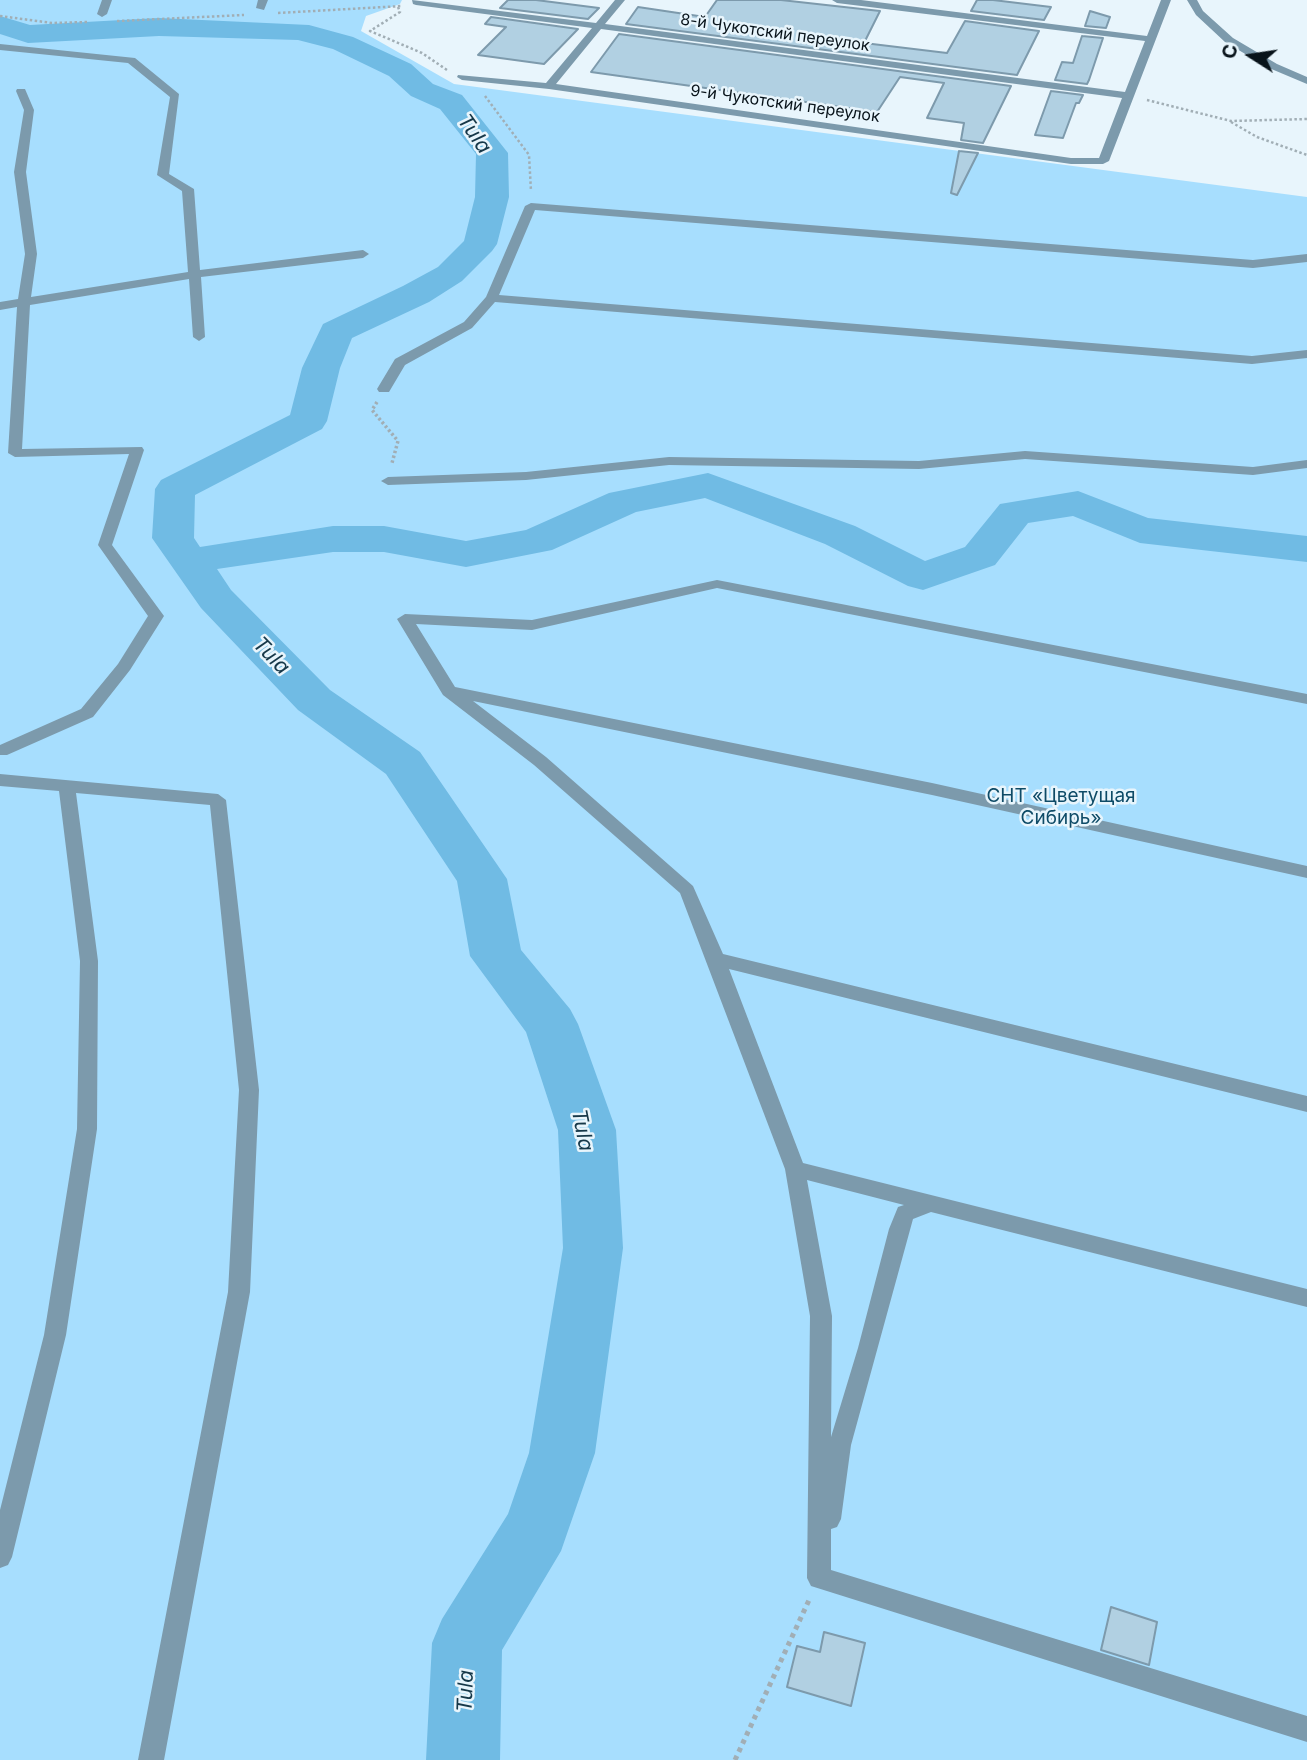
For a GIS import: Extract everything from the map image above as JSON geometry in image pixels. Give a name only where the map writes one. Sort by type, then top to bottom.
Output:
[{"type":"street","points":[[102,14],[107,0]]},
{"type":"street","points":[[549,86],[620,0]]},
{"type":"street","points":[[837,0],[1151,39]]},
{"type":"street","points":[[1130,96],[1166,0]]},
{"type":"street","points":[[1192,0],[1199,13],[1229,40],[1273,66],[1307,81]]},
{"type":"street","name":"8-й Чукотский переулок","points":[[416,1],[1130,96]]},
{"type":"street","points":[[0,47],[131,60],[175,96],[163,175],[188,189],[199,337]]},
{"type":"street","name":"9-й Чукотский переулок","points":[[462,77],[549,86],[1071,161],[1103,161],[1130,96]]},
{"type":"street","points":[[0,750],[7,750],[87,713],[124,667],[156,616],[105,545],[137,450],[15,453],[24,302],[31,254],[20,172],[29,110],[21,91]]},
{"type":"street","points":[[384,389],[400,362],[468,325],[492,298],[531,206],[1253,264],[1307,258]]},
{"type":"street","points":[[0,306],[195,275],[363,254]]},
{"type":"street","points":[[492,298],[1252,360],[1307,354]]},
{"type":"street","points":[[388,481],[526,476],[669,461],[919,465],[1025,454],[1253,471],[1307,464]]},
{"type":"street","points":[[820,1578],[821,1316],[795,1169],[716,959],[687,890],[540,761],[449,691],[405,619],[532,625],[716,584],[1307,699]]},
{"type":"street","points":[[449,691],[932,789],[1307,872]]},
{"type":"street","points":[[0,780],[218,800],[249,1090],[240,1292],[151,1760]]},
{"type":"street","points":[[0,1557],[55,1335],[86,1129],[89,961],[66,786]]},
{"type":"street","points":[[716,959],[1307,1104]]},
{"type":"street","points":[[795,1169],[1307,1298]]},
{"type":"street","points":[[820,1578],[840,1445],[869,1348],[899,1228],[905,1213],[931,1203]]},
{"type":"street","points":[[820,1578],[1307,1730]]},
{"type":"path","points":[[117,21],[262,9],[398,7],[416,1]]},
{"type":"path","points":[[398,7],[400,12],[370,31],[422,53],[441,67],[470,80],[529,155],[532,172],[531,206]]},
{"type":"path","points":[[0,16],[51,23],[93,22]]},
{"type":"path","points":[[1130,96],[1231,121],[1307,119]]},
{"type":"path","points":[[1231,121],[1257,137],[1307,155]]},
{"type":"path","points":[[384,389],[372,410],[398,441],[388,481]]},
{"type":"path","points":[[735,1760],[820,1578]]},
{"type":"green space","name":"СНТ «Цветущая Сибирь»","points":[[0,0],[402,0],[400,4],[366,16],[361,31],[454,84],[1307,197],[1307,1760],[0,1760]]},
{"type":"building","points":[[508,0],[536,0],[599,8],[588,19],[500,8]]},
{"type":"building","points":[[717,0],[781,0],[880,11],[864,43],[947,53],[965,21],[1039,31],[1017,75],[626,24],[638,7],[705,17]]},
{"type":"building","points":[[977,0],[1051,7],[1044,20],[971,11]]},
{"type":"building","points":[[1090,11],[1110,17],[1106,28],[1085,26]]},
{"type":"building","points":[[491,17],[578,29],[544,64],[478,55],[506,27],[485,24]]},
{"type":"building","points":[[619,34],[1011,86],[983,143],[961,140],[964,123],[927,118],[944,83],[900,77],[877,112],[591,72]]},
{"type":"building","points":[[1082,36],[1103,38],[1087,84],[1055,80],[1062,62],[1073,63]]},
{"type":"building","points":[[1051,91],[1083,95],[1079,103],[1076,103],[1063,138],[1035,135]]},
{"type":"building","points":[[959,151],[978,153],[957,195],[951,193]]},
{"type":"building","points":[[1111,1607],[1157,1622],[1149,1665],[1101,1650]]},
{"type":"building","points":[[824,1632],[865,1643],[851,1706],[787,1687],[797,1646],[820,1652]]},
{"type":"waterway","name":"Tula","points":[[0,25],[28,34],[159,27],[299,31],[343,43],[400,70],[422,90],[451,102],[492,153],[492,197],[480,244],[450,274],[416,294],[336,332],[321,368],[308,421],[175,489],[173,538],[189,561]]},
{"type":"waterway","points":[[189,561],[333,539],[384,539],[466,554],[537,541],[624,502],[708,485],[840,535],[923,577],[980,556],[1015,513],[1078,503],[1140,530],[1307,549]]},
{"type":"waterway","name":"Tula","points":[[189,561],[216,599],[314,700],[403,763],[482,879],[496,956],[551,1024],[587,1130],[593,1248],[562,1453],[537,1529],[467,1643],[463,1760]]}]
